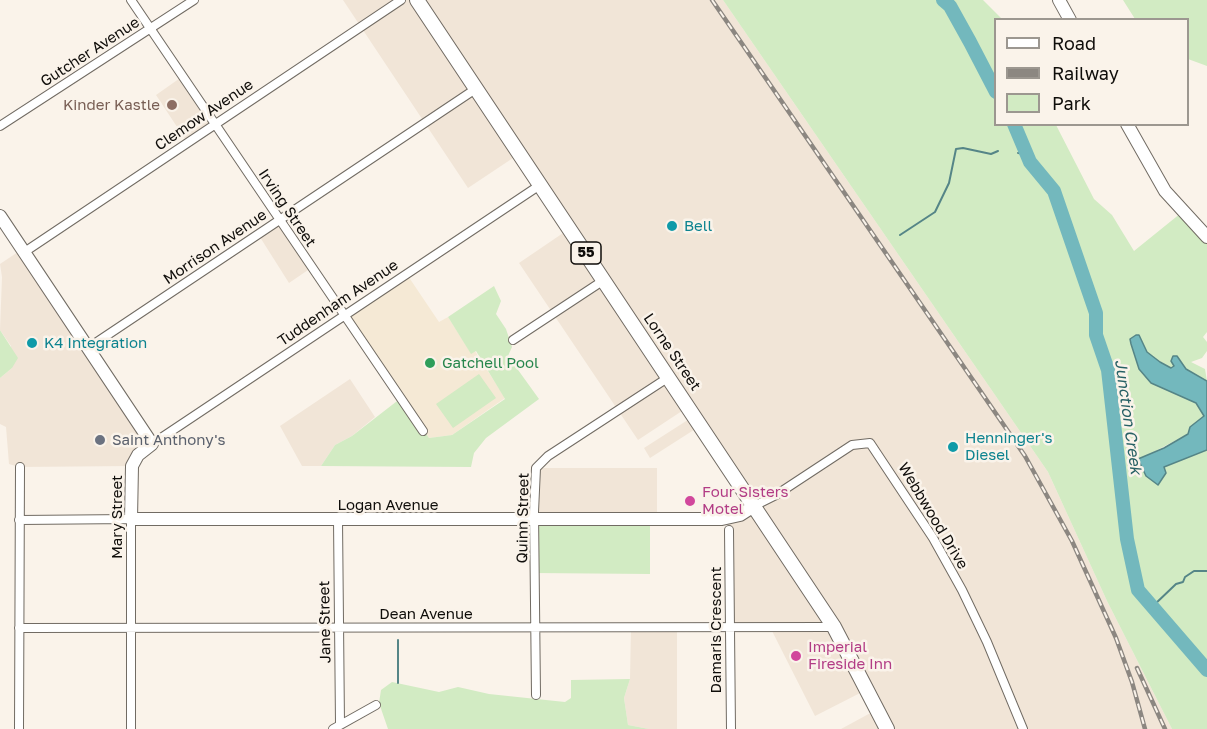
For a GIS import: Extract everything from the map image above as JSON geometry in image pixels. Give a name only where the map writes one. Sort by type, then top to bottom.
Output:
[{"type":"main road","name":"Lorne Street","points":[[417,0],[834,627],[887,729]]},
{"type":"street","name":"Irving Street","points":[[131,0],[423,431]]},
{"type":"street","name":"Gutcher Avenue","points":[[0,126],[194,0]]},
{"type":"street","name":"Clemow Avenue","points":[[23,253],[401,0]]},
{"type":"street","points":[[1059,0],[1069,18]]},
{"type":"street","name":"Morrison Avenue","points":[[88,348],[477,88]]},
{"type":"street","points":[[1128,126],[1165,191],[1207,237]]},
{"type":"street","name":"Tuddenham Avenue","points":[[152,444],[540,185]]},
{"type":"street","points":[[0,216],[152,444]]},
{"type":"street","points":[[513,340],[604,280]]},
{"type":"street","name":"Quinn Street","points":[[536,694],[534,473],[540,463],[669,377]]},
{"type":"street","name":"Webbwood Drive","points":[[754,506],[776,495],[852,445],[870,443],[933,538],[962,590],[987,642],[1023,729]]},
{"type":"street","name":"Mary Street","points":[[131,729],[132,466],[138,455],[152,444]]},
{"type":"street","points":[[19,729],[20,467]]},
{"type":"street","name":"Logan Avenue","points":[[19,520],[722,519],[740,515],[754,506]]},
{"type":"street","name":"Jane Street","points":[[336,727],[338,520]]},
{"type":"street","name":"Damaris Crescent","points":[[729,530],[731,729]]},
{"type":"street","name":"Dean Avenue","points":[[19,628],[834,627]]},
{"type":"street","points":[[336,727],[376,705]]},
{"type":"shaded area","points":[[343,0],[723,0],[1048,472],[1107,601],[1172,729],[841,729],[876,710],[866,690],[815,716],[771,629],[729,629],[728,519],[754,507],[700,426],[650,458],[644,448],[694,416],[688,407],[638,440],[519,263],[569,229],[519,154],[468,188]]},
{"type":"shaded area","points":[[183,76],[215,123],[187,142],[156,95]]},
{"type":"shaded area","points":[[279,221],[311,268],[289,283],[258,234]]},
{"type":"shaded area","points":[[21,250],[151,444],[132,466],[19,467],[9,464],[6,427],[0,424],[0,378],[12,368],[11,346],[0,330],[2,277],[0,264]]},
{"type":"shaded area","points":[[406,273],[439,322],[448,317],[471,353],[475,351],[505,398],[452,435],[429,438],[343,315]]},
{"type":"shaded area","points":[[350,379],[375,417],[352,436],[335,445],[321,466],[302,466],[280,426]]},
{"type":"shaded area","points":[[536,468],[657,468],[657,520],[534,521]]},
{"type":"shaded area","points":[[631,628],[677,629],[677,729],[649,729],[628,725],[624,698],[630,679]]},
{"type":"green space","points":[[723,0],[983,0],[1001,18],[994,18],[994,126],[1057,126],[1094,199],[1112,215],[1134,251],[1181,213],[1207,239],[1207,332],[1203,337],[1207,342],[1207,351],[1202,358],[1191,362],[1205,369],[1207,381],[1186,369],[1177,356],[1173,356],[1171,361],[1174,366],[1171,368],[1131,344],[1139,369],[1151,383],[1196,403],[1204,416],[1195,423],[1188,434],[1138,460],[1158,485],[1163,478],[1163,467],[1207,450],[1207,729],[1172,729],[1107,601],[1048,472]]},
{"type":"green space","points":[[1123,0],[1207,0],[1207,66],[1189,59],[1189,18],[1134,18]]},
{"type":"green space","points":[[494,286],[501,301],[496,314],[506,329],[512,347],[508,356],[539,399],[486,438],[474,453],[471,467],[321,466],[335,445],[352,436],[401,398],[429,438],[452,435],[505,399],[476,351],[471,354],[448,317]]},
{"type":"green space","points":[[0,330],[18,358],[12,368],[0,378]]},
{"type":"green space","points":[[479,374],[496,398],[453,428],[436,404]]},
{"type":"green space","points":[[650,520],[650,574],[534,573],[534,521]]},
{"type":"green space","points":[[630,679],[624,698],[628,725],[649,729],[388,729],[379,703],[381,690],[392,682],[439,692],[458,687],[489,694],[565,702],[571,698],[571,680]]},
{"type":"water","points":[[1139,335],[1147,352],[1160,362],[1171,368],[1174,366],[1171,361],[1173,356],[1177,356],[1186,369],[1207,381],[1207,450],[1164,467],[1166,473],[1158,485],[1146,476],[1138,459],[1188,434],[1190,427],[1204,416],[1196,403],[1151,383],[1139,369],[1130,339]]},
{"type":"waterway","name":"Junction Creek","points":[[943,0],[950,6],[994,88]]},
{"type":"waterway","name":"Junction Creek","points":[[1015,126],[1030,162],[1054,191],[1096,313],[1096,335],[1108,370],[1127,539],[1138,590],[1207,670]]},
{"type":"waterway","points":[[900,235],[935,212],[949,183],[956,149],[963,148],[991,154],[998,151]]},
{"type":"waterway","points":[[1018,153],[1025,154]]},
{"type":"waterway","points":[[1153,606],[1194,571],[1207,571]]},
{"type":"waterway","points":[[398,640],[398,683]]},
{"type":"railway","points":[[712,0],[1025,456],[1072,541],[1116,638],[1132,682],[1145,729]]},
{"type":"railway","points":[[1137,668],[1165,729]]},
{"type":"place","name":"Kinder Kastle","points":[[172,105]]},
{"type":"place","name":"Bell","points":[[672,226]]},
{"type":"place","name":"K4 Integration","points":[[32,343]]},
{"type":"place","name":"Gatchell Pool","points":[[430,363]]},
{"type":"place","name":"Saint Anthony's","points":[[100,440]]},
{"type":"place","name":"Henninger's Diesel","points":[[953,447]]},
{"type":"place","name":"Four Sisters Motel","points":[[690,501]]},
{"type":"place","name":"Imperial Fireside Inn","points":[[796,656]]}]
